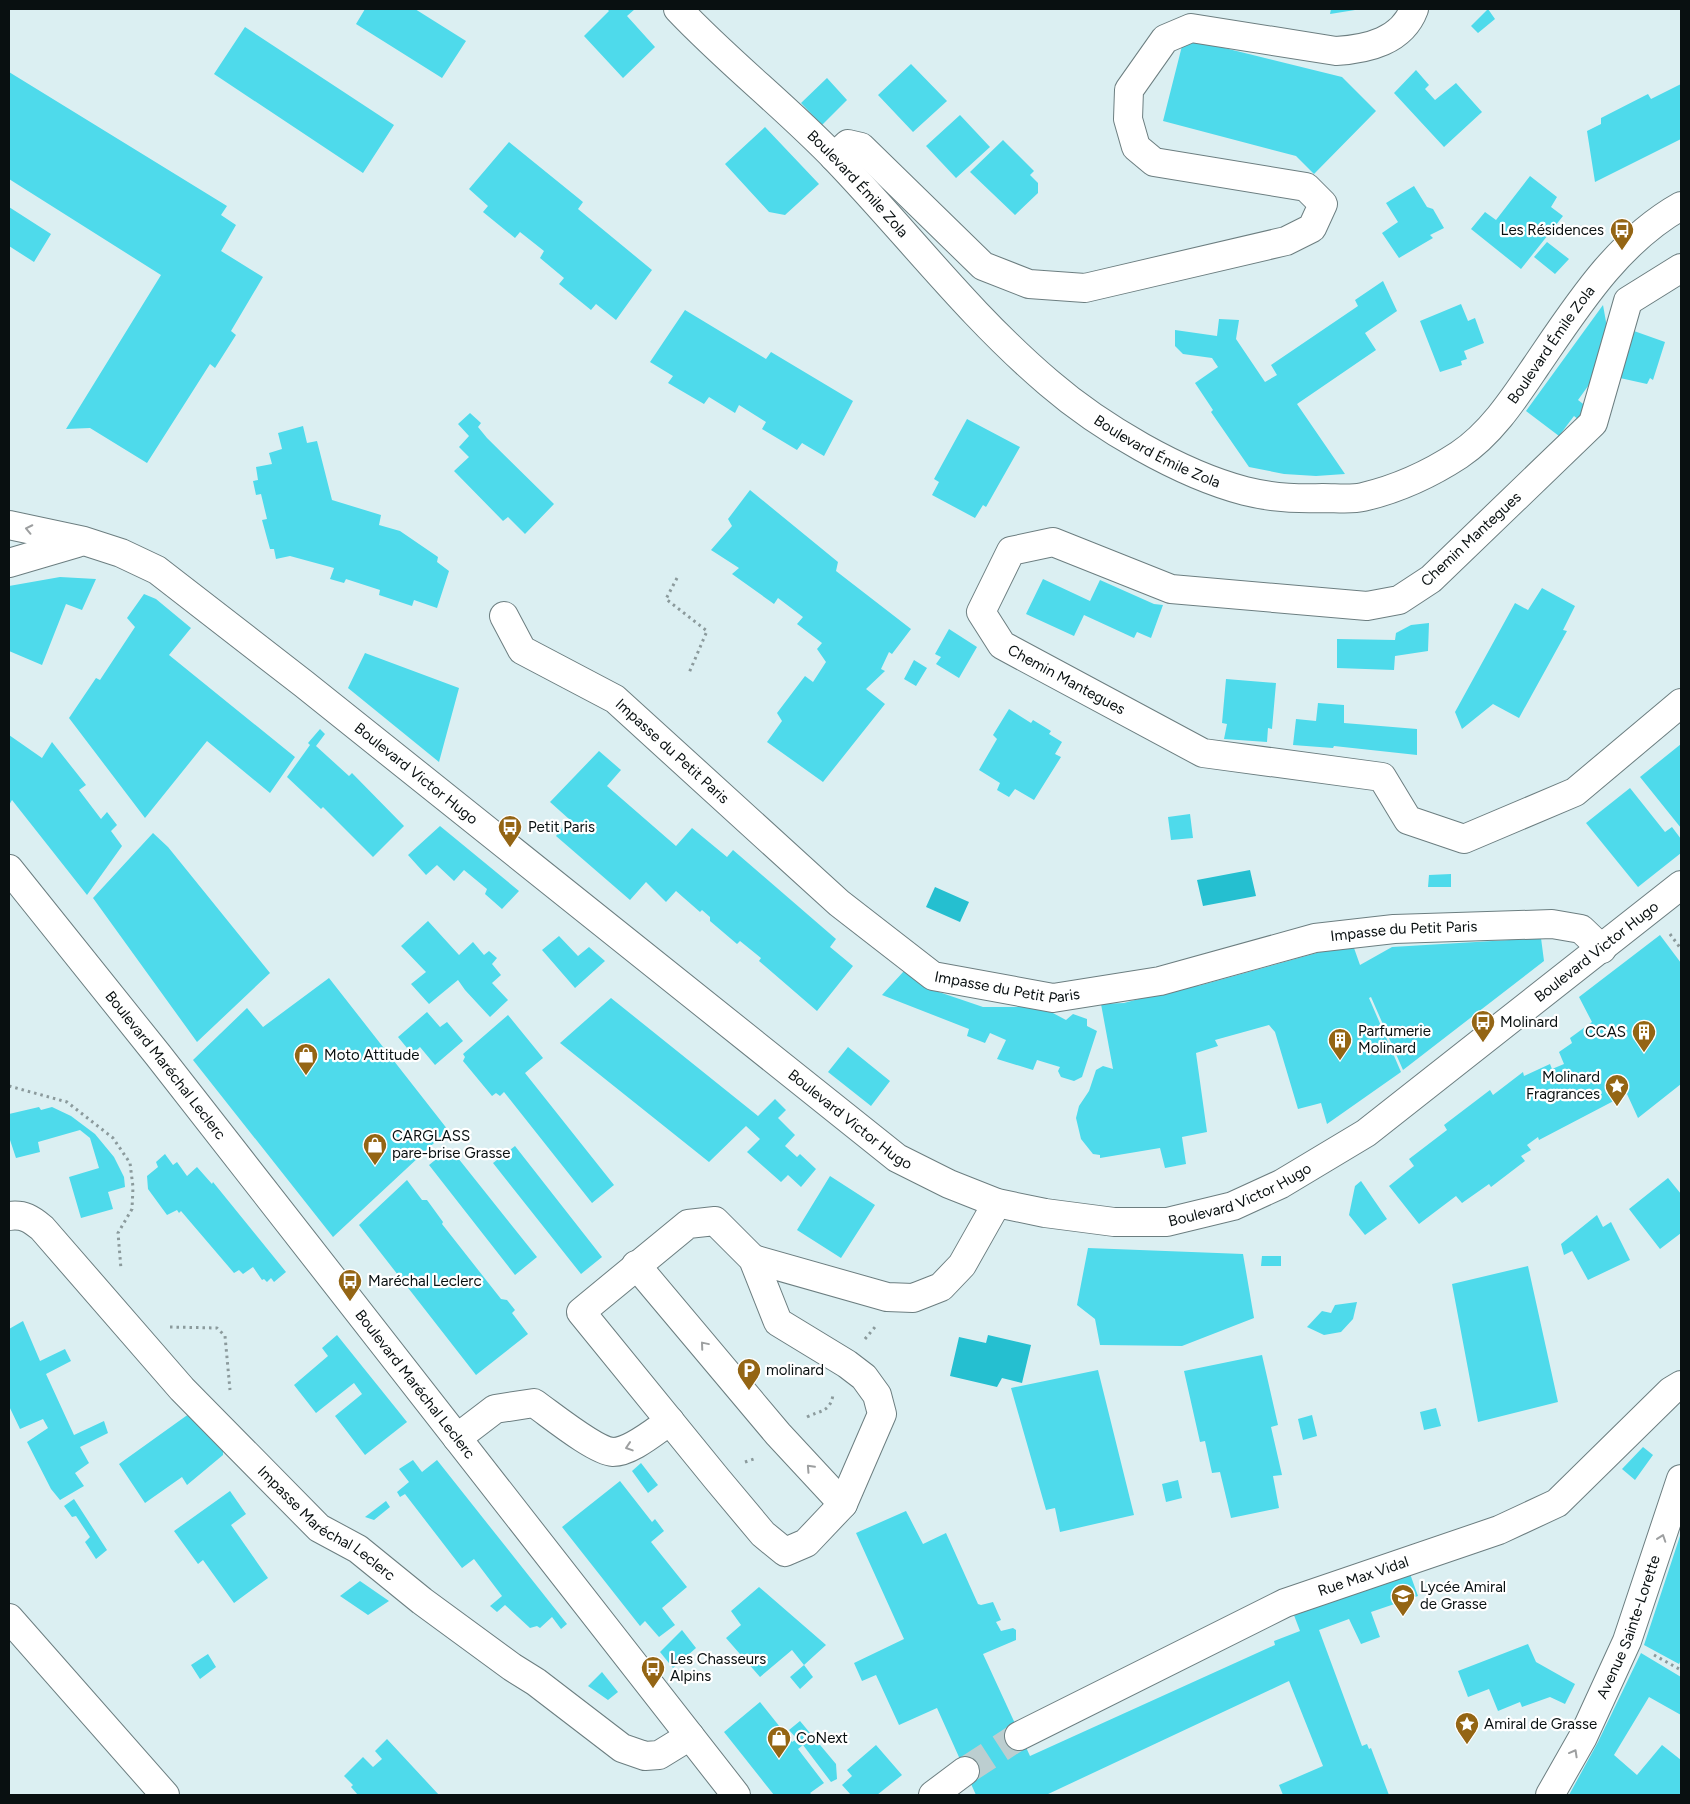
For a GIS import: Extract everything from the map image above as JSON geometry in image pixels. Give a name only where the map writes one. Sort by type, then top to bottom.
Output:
[{"type":"street","name":"Boulevard Émile Zola","points":[[678,9],[715,48],[834,157],[977,315],[1049,384],[1093,416],[1188,471],[1246,492],[1304,498],[1360,498],[1416,480],[1462,453],[1506,411],[1576,307],[1613,260],[1655,221],[1681,206]]},
{"type":"street","points":[[834,157],[848,144],[861,147],[983,266],[1029,284],[1085,288],[1286,241],[1312,228],[1323,204],[1306,187],[1154,162],[1136,147],[1128,119],[1129,90],[1166,39],[1191,28],[1336,51],[1356,50],[1381,43],[1398,33],[1411,18],[1414,9]]},
{"type":"street","name":"Chemin Mantegues","points":[[1681,268],[1628,300],[1593,423],[1431,579],[1399,600],[1367,606],[1171,589],[1053,542],[1011,551],[981,612],[1002,644],[1203,754],[1382,777],[1408,820],[1464,839],[1575,792],[1681,703]]},
{"type":"street","name":"Boulevard Victor Hugo","points":[[9,525],[84,541],[121,553],[157,570],[198,600],[898,1158],[949,1184],[997,1203],[1045,1213],[1114,1222],[1167,1222],[1233,1206],[1281,1184],[1366,1133],[1602,950],[1681,885]]},
{"type":"street","points":[[9,563],[84,541]]},
{"type":"street","name":"Impasse du Petit Paris","points":[[504,616],[522,650],[615,699],[839,903],[932,976],[1053,998],[1160,981],[1315,938],[1394,929],[1552,924],[1581,929],[1602,950]]},
{"type":"street","name":"Boulevard Maréchal Leclerc","points":[[9,869],[170,1070],[732,1792]]},
{"type":"street","points":[[753,1259],[887,1298],[913,1298],[940,1287],[962,1265],[997,1203]]},
{"type":"street","name":"Impasse Maréchal Leclerc","points":[[9,1216],[19,1215],[30,1218],[42,1228],[182,1389],[318,1528],[358,1549],[422,1601],[512,1668],[536,1682],[622,1748],[645,1756],[660,1755],[690,1736]]},
{"type":"street","points":[[715,1221],[753,1259],[778,1322],[847,1364],[864,1377],[877,1395],[882,1414],[843,1504],[806,1542],[785,1552],[763,1534],[581,1312],[688,1224],[715,1221]]},
{"type":"street","points":[[636,1265],[778,1434],[843,1504]]},
{"type":"street","name":"Rue Max Vidal","points":[[1019,1736],[1285,1603],[1499,1530],[1557,1503],[1671,1391],[1681,1385]]},
{"type":"street","points":[[457,1438],[495,1409],[534,1403],[591,1443],[612,1452],[636,1444],[670,1421]]},
{"type":"street","name":"Avenue Sainte-Lorette","points":[[1550,1795],[1582,1737],[1627,1641],[1681,1479]]},
{"type":"street","points":[[9,1618],[165,1795]]},
{"type":"street","points":[[933,1795],[965,1771]]},
{"type":"path","points":[[677,578],[666,599],[707,630],[689,673]]},
{"type":"path","points":[[9,1086],[67,1102],[113,1138],[130,1163],[133,1186],[132,1209],[118,1233],[124,1275]]},
{"type":"path","points":[[165,1325],[217,1328],[225,1336],[229,1387],[233,1396]]},
{"type":"path","points":[[809,1416],[824,1412],[831,1405],[834,1392]]},
{"type":"water","points":[[1250,870],[1256,896],[1203,906],[1197,880]]},
{"type":"water","points":[[935,887],[969,902],[960,922],[926,907]]},
{"type":"water","points":[[988,1335],[1031,1345],[1022,1383],[1002,1378],[997,1387],[950,1376],[959,1337],[986,1343]]},
{"type":"building","points":[[365,9],[415,9],[466,41],[442,78],[356,24]]},
{"type":"building","points":[[607,9],[635,9],[627,16],[655,47],[623,78],[584,36],[609,11]]},
{"type":"building","points":[[1331,9],[1355,9],[1355,10],[1330,14]]},
{"type":"building","points":[[1488,9],[1495,19],[1478,33],[1471,26]]},
{"type":"building","points":[[245,27],[394,125],[363,173],[214,74]]},
{"type":"building","points":[[1184,38],[1342,77],[1376,111],[1314,174],[1296,156],[1163,121]]},
{"type":"building","points":[[911,64],[947,101],[913,132],[878,95]]},
{"type":"building","points":[[1416,70],[1429,85],[1425,89],[1435,100],[1456,83],[1482,112],[1444,147],[1394,93]]},
{"type":"building","points":[[9,72],[227,206],[221,215],[236,225],[221,251],[263,277],[231,331],[236,335],[215,368],[210,364],[147,463],[90,428],[66,429],[161,275],[9,179]]},
{"type":"building","points":[[827,78],[847,100],[822,125],[801,103]]},
{"type":"building","points":[[1681,84],[1681,139],[1595,182],[1587,131],[1601,124],[1601,118],[1648,94],[1651,99]]},
{"type":"building","points":[[960,115],[990,147],[956,178],[926,146]]},
{"type":"building","points":[[765,127],[819,184],[785,215],[769,212],[725,164]]},
{"type":"building","points":[[1003,140],[1034,171],[1030,175],[1038,183],[1038,193],[1015,215],[970,172]]},
{"type":"building","points":[[509,142],[583,202],[578,209],[652,270],[616,320],[596,304],[591,310],[559,284],[564,278],[540,258],[544,251],[520,232],[515,238],[483,212],[488,206],[469,189]]},
{"type":"building","points":[[1530,176],[1557,197],[1551,207],[1563,216],[1521,269],[1471,229],[1485,212],[1496,220]]},
{"type":"building","points":[[1414,186],[1427,207],[1433,209],[1444,228],[1430,235],[1433,238],[1399,258],[1382,233],[1398,222],[1386,203]]},
{"type":"building","points":[[9,207],[51,234],[34,262],[9,246]]},
{"type":"building","points":[[1547,242],[1569,259],[1555,274],[1534,257]]},
{"type":"building","points":[[1383,281],[1397,311],[1365,333],[1376,350],[1297,404],[1345,474],[1316,476],[1284,474],[1249,467],[1211,412],[1213,410],[1195,383],[1218,367],[1212,358],[1183,354],[1175,346],[1175,330],[1217,336],[1219,319],[1239,320],[1236,339],[1265,382],[1277,375],[1271,365],[1358,306],[1355,300]]},
{"type":"building","points":[[1461,304],[1468,321],[1475,318],[1484,343],[1464,351],[1467,359],[1461,361],[1462,365],[1440,372],[1420,321]]},
{"type":"building","points":[[1603,305],[1608,333],[1596,375],[1578,400],[1587,407],[1579,420],[1574,416],[1559,436],[1526,411]]},
{"type":"building","points":[[685,310],[766,359],[771,352],[853,401],[824,456],[802,443],[797,450],[762,429],[766,422],[739,405],[735,413],[709,397],[704,404],[668,383],[673,376],[650,362]]},
{"type":"building","points":[[1634,331],[1665,342],[1653,380],[1650,378],[1647,384],[1620,378]]},
{"type":"building","points":[[470,413],[481,423],[478,427],[487,438],[554,504],[525,534],[508,517],[503,521],[454,471],[469,457],[459,447],[469,436],[458,424]]},
{"type":"building","points":[[967,419],[1020,447],[986,507],[983,505],[975,518],[932,495],[939,482],[934,479]]},
{"type":"building","points":[[303,426],[307,443],[317,441],[332,500],[381,515],[379,525],[400,531],[438,557],[437,562],[449,571],[437,608],[414,600],[412,606],[379,595],[380,590],[346,579],[344,583],[330,579],[334,568],[290,556],[276,559],[274,549],[270,549],[262,520],[267,519],[261,494],[256,495],[253,481],[258,480],[256,467],[272,464],[269,453],[282,449],[278,433]]},
{"type":"building","points":[[750,490],[838,562],[836,571],[911,629],[892,654],[889,652],[881,669],[885,671],[866,689],[885,704],[823,782],[767,742],[782,721],[777,713],[805,676],[813,682],[826,662],[817,649],[822,643],[797,624],[803,617],[778,598],[774,604],[732,574],[739,568],[711,550],[732,526],[728,519]]},
{"type":"building","points":[[60,577],[96,579],[82,610],[66,604],[42,665],[9,651],[9,586]]},
{"type":"building","points":[[1043,579],[1090,601],[1100,580],[1154,604],[1163,605],[1151,638],[1137,632],[1134,638],[1084,615],[1074,636],[1026,614]]},
{"type":"building","points":[[1542,588],[1575,606],[1563,630],[1567,631],[1519,718],[1493,704],[1462,729],[1455,712],[1515,603],[1528,610]]},
{"type":"building","points":[[144,594],[156,599],[191,628],[169,655],[295,757],[270,793],[207,741],[145,818],[69,718],[96,678],[100,680],[135,627],[127,618]]},
{"type":"building","points":[[1429,623],[1428,651],[1395,656],[1394,670],[1337,668],[1337,639],[1395,640],[1396,633],[1411,625]]},
{"type":"building","points":[[949,629],[977,647],[959,678],[936,664],[941,657],[935,654]]},
{"type":"building","points":[[365,653],[459,688],[439,762],[348,688]]},
{"type":"building","points":[[914,660],[927,668],[916,686],[904,679]]},
{"type":"building","points":[[1226,679],[1276,683],[1272,729],[1268,728],[1267,742],[1224,739],[1227,724],[1222,723]]},
{"type":"building","points":[[1318,703],[1344,705],[1344,723],[1417,729],[1417,755],[1334,746],[1333,748],[1293,745],[1296,719],[1316,721]]},
{"type":"building","points":[[1009,709],[1031,723],[1033,720],[1051,731],[1049,734],[1062,742],[1055,754],[1061,757],[1034,800],[1015,789],[1009,797],[997,790],[1000,783],[979,770],[997,739],[993,735]]},
{"type":"building","points":[[320,729],[325,734],[316,746],[349,776],[352,773],[404,826],[373,857],[323,807],[321,809],[287,777],[310,745],[308,743]]},
{"type":"building","points":[[9,735],[42,758],[52,742],[86,785],[79,790],[101,819],[107,812],[117,825],[111,831],[122,846],[87,895],[12,800],[9,805]]},
{"type":"building","points":[[1681,744],[1681,828],[1640,777]]},
{"type":"building","points":[[599,751],[621,770],[607,786],[676,846],[692,828],[727,857],[733,850],[836,939],[830,947],[853,966],[817,1011],[759,961],[761,958],[740,941],[737,944],[710,921],[710,917],[702,910],[700,912],[676,891],[666,902],[646,882],[630,900],[556,836],[569,819],[550,802]]},
{"type":"building","points":[[1630,788],[1665,832],[1672,827],[1681,839],[1681,853],[1638,887],[1586,823]]},
{"type":"building","points":[[1190,814],[1193,838],[1171,840],[1168,817]]},
{"type":"building","points":[[440,826],[519,891],[502,909],[485,894],[487,889],[464,870],[454,881],[437,865],[426,875],[408,855]]},
{"type":"building","points":[[153,833],[168,847],[270,973],[197,1042],[93,898]]},
{"type":"building","points":[[1451,874],[1451,887],[1428,887],[1429,875]]},
{"type":"building","points":[[428,921],[459,955],[473,942],[484,955],[489,951],[497,958],[492,964],[501,975],[492,983],[508,1000],[490,1017],[458,980],[429,1004],[411,984],[426,972],[401,946]]},
{"type":"building","points":[[1660,935],[1681,963],[1681,1084],[1638,1118],[1627,1094],[1539,1140],[1538,1137],[1527,1145],[1531,1150],[1521,1156],[1525,1161],[1491,1187],[1489,1184],[1462,1203],[1456,1196],[1419,1224],[1389,1186],[1414,1166],[1409,1159],[1447,1130],[1444,1125],[1490,1090],[1493,1095],[1523,1072],[1524,1076],[1550,1064],[1552,1069],[1564,1064],[1559,1052],[1572,1043],[1570,1038],[1592,1022],[1579,997]]},
{"type":"building","points":[[559,936],[578,956],[589,947],[605,961],[575,988],[542,950]]},
{"type":"building","name":"Parfumerie Molinard","points":[[1541,938],[1544,961],[1403,1070],[1371,997],[1369,998],[1401,1072],[1327,1124],[1321,1103],[1298,1109],[1275,1032],[1269,1025],[1215,1040],[1218,1046],[1196,1053],[1207,1132],[1182,1137],[1186,1164],[1165,1168],[1160,1148],[1100,1158],[1100,1155],[1093,1154],[1081,1139],[1076,1118],[1079,1106],[1089,1091],[1096,1070],[1103,1066],[1113,1069],[1101,1004],[1124,1003],[1197,983],[1198,986],[1331,949],[1354,948],[1360,965],[1392,947]]},
{"type":"building","points":[[904,971],[933,990],[983,1007],[1052,1007],[1051,1012],[1066,1020],[1073,1014],[1087,1019],[1087,1026],[1097,1031],[1082,1077],[1074,1081],[1061,1077],[1058,1071],[1060,1067],[1037,1060],[1033,1070],[997,1059],[1006,1040],[990,1033],[985,1043],[967,1036],[969,1029],[882,995]]},
{"type":"building","name":"Moto Attitude","points":[[329,978],[448,1130],[333,1237],[193,1060],[247,1008],[263,1027]]},
{"type":"building","points":[[611,998],[758,1116],[775,1099],[786,1110],[778,1118],[795,1135],[785,1146],[797,1157],[800,1154],[816,1169],[801,1187],[788,1175],[781,1182],[747,1152],[760,1139],[746,1126],[709,1162],[560,1043]]},
{"type":"building","points":[[427,1012],[440,1027],[447,1022],[463,1041],[435,1065],[420,1047],[412,1054],[398,1037]]},
{"type":"building","points":[[508,1015],[543,1058],[525,1073],[614,1185],[592,1203],[504,1092],[500,1096],[496,1093],[492,1096],[463,1061],[465,1057],[463,1054]]},
{"type":"building","points":[[848,1047],[890,1081],[871,1106],[828,1072]]},
{"type":"building","points":[[39,1107],[41,1110],[52,1107],[71,1116],[95,1134],[114,1157],[124,1177],[125,1187],[108,1192],[113,1209],[81,1218],[69,1177],[99,1168],[90,1138],[80,1130],[38,1142],[40,1152],[16,1158],[9,1137],[9,1114]]},
{"type":"building","points":[[515,1146],[602,1257],[581,1274],[493,1163]]},
{"type":"building","points":[[450,1148],[537,1257],[515,1275],[429,1165]]},
{"type":"building","points":[[165,1154],[173,1165],[177,1162],[187,1176],[197,1167],[212,1184],[213,1182],[286,1272],[274,1282],[271,1278],[267,1282],[264,1279],[262,1280],[253,1267],[243,1274],[239,1270],[234,1273],[181,1211],[179,1213],[177,1210],[167,1215],[148,1189],[147,1176],[158,1167],[156,1162]]},
{"type":"building","points":[[830,1176],[875,1205],[841,1258],[797,1230]]},
{"type":"building","points":[[1668,1178],[1681,1194],[1681,1233],[1660,1249],[1629,1209]]},
{"type":"building","points":[[407,1180],[422,1200],[427,1200],[443,1222],[442,1224],[501,1299],[507,1300],[515,1310],[512,1313],[528,1334],[476,1375],[359,1225]]},
{"type":"building","points":[[1361,1181],[1387,1219],[1365,1235],[1349,1215],[1355,1186]]},
{"type":"building","points":[[1597,1215],[1603,1227],[1611,1222],[1630,1260],[1588,1280],[1572,1251],[1564,1255],[1561,1244]]},
{"type":"building","points":[[1088,1248],[1243,1254],[1254,1318],[1182,1346],[1100,1345],[1095,1319],[1077,1305]]},
{"type":"building","points":[[1262,1256],[1281,1256],[1281,1266],[1261,1266]]},
{"type":"building","points":[[1528,1266],[1558,1402],[1478,1422],[1452,1284]]},
{"type":"building","points":[[1357,1302],[1353,1319],[1341,1332],[1324,1335],[1307,1327],[1322,1311],[1331,1313],[1335,1305]]},
{"type":"building","points":[[23,1321],[40,1361],[65,1349],[71,1361],[46,1374],[74,1435],[104,1421],[108,1433],[80,1447],[89,1463],[75,1473],[84,1486],[60,1500],[51,1489],[27,1442],[48,1428],[43,1419],[20,1429],[9,1406],[9,1329]]},
{"type":"building","points":[[337,1335],[407,1422],[365,1455],[335,1416],[362,1394],[354,1383],[316,1413],[294,1385],[328,1356],[322,1348]]},
{"type":"building","points":[[1262,1355],[1278,1425],[1271,1427],[1282,1475],[1273,1476],[1279,1508],[1231,1518],[1220,1472],[1212,1473],[1205,1441],[1200,1442],[1184,1371]]},
{"type":"building","points":[[1098,1370],[1134,1515],[1060,1532],[1055,1508],[1046,1510],[1011,1388]]},
{"type":"building","points":[[1436,1408],[1441,1426],[1424,1430],[1420,1412]]},
{"type":"building","points":[[193,1411],[223,1450],[223,1455],[187,1485],[182,1477],[145,1503],[119,1464]]},
{"type":"building","points":[[1312,1415],[1317,1436],[1303,1440],[1298,1419]]},
{"type":"building","points":[[1643,1447],[1653,1455],[1635,1480],[1622,1469]]},
{"type":"building","points":[[413,1460],[422,1472],[437,1460],[567,1624],[561,1629],[552,1617],[540,1628],[537,1626],[530,1628],[505,1605],[497,1612],[490,1606],[502,1596],[474,1559],[462,1568],[405,1494],[400,1497],[397,1492],[409,1482],[399,1469]]},
{"type":"building","points":[[641,1463],[658,1485],[648,1493],[632,1471]]},
{"type":"building","points":[[1178,1480],[1182,1498],[1166,1502],[1162,1484]]},
{"type":"building","points":[[620,1481],[652,1522],[655,1519],[664,1531],[651,1542],[687,1587],[662,1608],[675,1625],[659,1637],[645,1621],[640,1626],[562,1527]]},
{"type":"building","points":[[230,1491],[246,1514],[231,1525],[268,1578],[234,1603],[203,1560],[198,1564],[174,1531]]},
{"type":"building","points":[[74,1499],[107,1550],[96,1559],[85,1542],[90,1537],[76,1516],[72,1517],[64,1506]]},
{"type":"building","points":[[386,1501],[390,1507],[374,1520],[365,1517]]},
{"type":"building","name":"Lycée Amiral de Grasse","points":[[906,1511],[923,1544],[946,1533],[978,1604],[993,1602],[1001,1620],[996,1622],[1001,1631],[1013,1628],[1016,1630],[1016,1640],[983,1654],[1030,1756],[1275,1645],[1274,1641],[1300,1631],[1292,1610],[1409,1571],[1418,1596],[1371,1612],[1380,1637],[1361,1644],[1349,1619],[1319,1630],[1362,1746],[1367,1744],[1369,1749],[1371,1748],[1389,1795],[1283,1795],[1279,1785],[1323,1766],[1289,1681],[1046,1795],[976,1795],[937,1708],[899,1725],[876,1675],[862,1681],[854,1663],[904,1639],[856,1533]]},
{"type":"building","points":[[1681,1533],[1681,1660],[1679,1664],[1644,1645]]},
{"type":"building","points":[[360,1581],[389,1601],[368,1615],[340,1596]]},
{"type":"building","points":[[759,1587],[826,1645],[804,1665],[792,1650],[760,1677],[726,1638],[741,1625],[731,1611]]},
{"type":"building","points":[[682,1630],[696,1648],[673,1668],[660,1652]]},
{"type":"building","points":[[1528,1644],[1536,1662],[1575,1684],[1565,1704],[1550,1697],[1522,1707],[1520,1702],[1498,1711],[1489,1689],[1468,1697],[1458,1671]]},
{"type":"building","points":[[1641,1653],[1681,1677],[1681,1715],[1649,1697],[1614,1755],[1637,1775],[1662,1745],[1681,1760],[1681,1795],[1569,1795],[1598,1742]]},
{"type":"building","points":[[208,1654],[216,1667],[200,1679],[191,1665]]},
{"type":"building","points":[[804,1665],[813,1677],[800,1689],[790,1677]]},
{"type":"building","points":[[602,1672],[618,1692],[608,1700],[588,1686]]},
{"type":"building","points":[[760,1702],[792,1742],[797,1739],[789,1730],[800,1721],[836,1764],[837,1779],[831,1782],[803,1745],[798,1749],[824,1783],[810,1793],[812,1795],[774,1795],[724,1732]]},
{"type":"building","points":[[387,1739],[439,1795],[358,1795],[351,1787],[353,1785],[344,1776],[363,1757],[373,1767],[382,1759],[375,1751]]},
{"type":"building","points":[[876,1745],[902,1775],[877,1795],[851,1795],[842,1785],[852,1776],[847,1770]]},
{"type":"tunnel","points":[[965,1771],[1019,1736]]},
{"type":"place","name":"Les Résidences","points":[[1622,251]]},
{"type":"place","name":"Petit Paris","points":[[510,848]]},
{"type":"place","name":"Molinard","points":[[1483,1043]]},
{"type":"place","name":"CCAS","points":[[1644,1053]]},
{"type":"place","name":"Parfumerie Molinard","points":[[1340,1061]]},
{"type":"place","name":"Moto Attitude","points":[[306,1076]]},
{"type":"place","name":"Molinard Fragrances","points":[[1617,1107]]},
{"type":"place","name":"CARGLASS pare-brise Grasse","points":[[375,1166]]},
{"type":"place","name":"Maréchal Leclerc","points":[[350,1302]]},
{"type":"place","name":"molinard","points":[[749,1391]]},
{"type":"place","name":"Lycée Amiral de Grasse","points":[[1403,1617]]},
{"type":"place","name":"Les Chasseurs Alpins","points":[[653,1689]]},
{"type":"place","name":"Amiral de Grasse","points":[[1467,1745]]},
{"type":"place","name":"CoNext","points":[[779,1759]]}]
